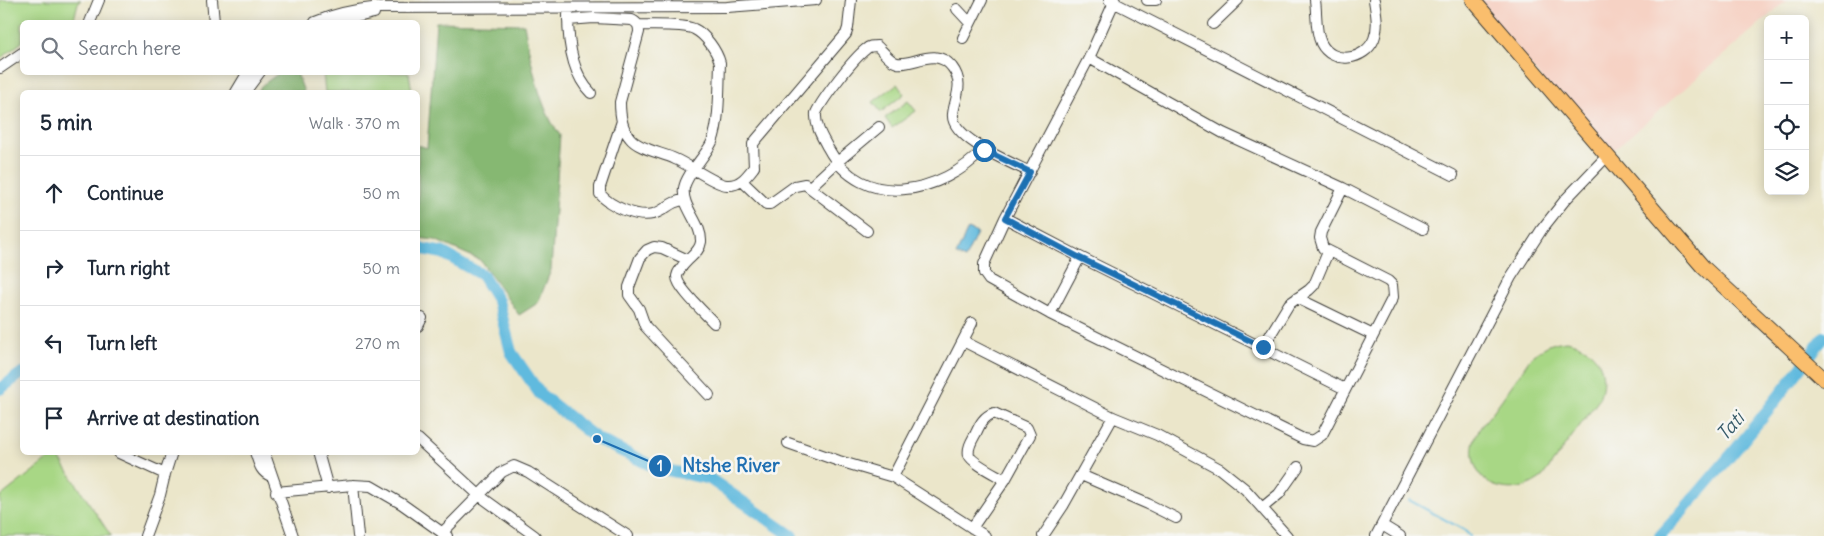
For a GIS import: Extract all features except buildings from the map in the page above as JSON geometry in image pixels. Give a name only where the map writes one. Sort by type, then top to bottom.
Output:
[{"type":"main road","points":[[1473,0],[1697,260],[1824,379]]},
{"type":"street","points":[[91,20],[99,0]]},
{"type":"street","points":[[212,0],[214,20]]},
{"type":"street","points":[[320,20],[357,9],[551,4],[568,7],[816,0]]},
{"type":"street","points":[[638,25],[639,32],[620,102],[622,121],[631,140],[638,145],[674,158],[718,184],[733,185],[742,181],[754,167],[753,144],[846,34],[851,0]]},
{"type":"street","points":[[963,38],[982,0]]},
{"type":"street","points":[[1147,0],[1156,0]]},
{"type":"street","points":[[1213,24],[1238,0]]},
{"type":"street","points":[[1315,0],[1319,36],[1322,44],[1331,54],[1344,58],[1355,57],[1371,46],[1377,25],[1374,0]]},
{"type":"street","points":[[1343,188],[1321,232],[1321,244],[1328,252],[1388,281],[1392,285],[1393,297],[1322,435],[1314,441],[1303,439],[1050,314],[989,280],[984,273],[984,264],[1005,218],[1090,58],[1113,1],[1453,175]]},
{"type":"street","points":[[568,7],[568,20],[577,74],[584,86],[592,94]]},
{"type":"street","points":[[345,20],[402,8]]},
{"type":"street","points":[[957,9],[970,23]]},
{"type":"street","points":[[568,20],[594,18],[632,20],[638,25],[694,29],[719,57],[715,132],[712,143],[687,180],[684,189],[685,200],[698,229],[701,243],[695,254],[679,271],[678,280],[680,285],[714,322]]},
{"type":"street","points":[[984,150],[961,170],[939,182],[899,190],[882,188],[861,182],[836,163],[818,128],[816,113],[819,106],[848,68],[866,48],[877,46],[897,63],[926,56],[941,60],[951,66],[958,82],[959,93],[953,115],[955,124],[984,150],[1030,172]]},
{"type":"street","points":[[0,68],[20,54]]},
{"type":"street","points":[[1090,58],[1223,133],[1343,188],[1423,229]]},
{"type":"street","points":[[238,75],[240,90]]},
{"type":"street","points":[[240,90],[254,75]]},
{"type":"street","points":[[622,121],[600,187],[600,194],[610,203],[630,212],[645,214],[655,214],[670,203],[677,200],[685,200]]},
{"type":"street","points":[[810,187],[879,126]]},
{"type":"street","points":[[1376,536],[1511,277],[1542,229],[1565,200],[1608,155]]},
{"type":"street","points":[[742,181],[766,204],[770,204],[800,184],[810,187],[867,231]]},
{"type":"street","points":[[1005,218],[1080,258],[1345,389]]},
{"type":"street","points":[[688,260],[662,248],[654,247],[647,250],[640,258],[629,287],[630,295],[639,309],[645,326],[709,395]]},
{"type":"street","points":[[1263,347],[1285,309],[1314,285],[1328,252]]},
{"type":"street","points":[[1050,314],[1080,258]]},
{"type":"street","points":[[1297,298],[1373,334]]},
{"type":"street","points":[[894,477],[972,323]]},
{"type":"street","points":[[963,341],[1113,417],[1157,435],[1220,469],[1245,489],[1287,536]]},
{"type":"street","points":[[972,528],[1004,480],[1030,435],[1027,428],[994,413],[986,416],[981,423],[970,445],[969,454],[973,460],[1004,480]]},
{"type":"street","points":[[1043,536],[1063,506],[1113,417]]},
{"type":"street","points":[[420,441],[480,496],[535,536]]},
{"type":"street","points":[[788,443],[839,461],[894,477],[985,536]]},
{"type":"street","points":[[121,455],[165,474]]},
{"type":"street","points":[[145,536],[160,495],[171,455]]},
{"type":"street","points":[[256,455],[260,468],[271,476]]},
{"type":"street","points":[[265,455],[276,492],[293,536]]},
{"type":"street","points":[[319,455],[328,488]]},
{"type":"street","points":[[276,492],[365,485],[378,489],[444,534],[506,469],[514,466],[519,467],[628,536]]},
{"type":"street","points":[[1262,508],[1279,494],[1298,467]]},
{"type":"street","points":[[1081,475],[1176,518]]},
{"type":"street","points":[[353,485],[358,536]]},
{"type":"street","points":[[427,536],[430,524]]},
{"type":"street","points":[[1382,525],[1400,536]]},
{"type":"shaded area","points":[[1473,0],[1787,0],[1770,15],[1764,15],[1764,20],[1608,155]]},
{"type":"green space","points":[[0,0],[81,0],[78,3],[74,19],[72,20],[20,20],[20,44],[0,59]]},
{"type":"green space","points":[[436,22],[524,24],[536,82],[546,111],[560,135],[551,270],[538,303],[519,315],[480,260],[435,240],[420,238],[420,146],[427,148]]},
{"type":"green space","points":[[276,75],[298,75],[303,90],[259,90],[261,86]]},
{"type":"green space","points":[[323,75],[409,75],[412,90],[325,90]]},
{"type":"green space","points":[[897,84],[904,94],[881,112],[873,102]]},
{"type":"green space","points":[[908,101],[916,111],[892,128],[885,118]]},
{"type":"green space","points":[[1567,341],[1586,349],[1599,362],[1603,380],[1598,401],[1542,477],[1531,484],[1514,489],[1502,488],[1489,483],[1479,473],[1474,460],[1473,445],[1478,431],[1530,359],[1547,346]]},
{"type":"green space","points":[[53,455],[57,455],[111,536],[0,536],[0,497]]},
{"type":"water","points":[[968,229],[977,233],[965,259],[956,255]]},
{"type":"waterway","points":[[420,248],[443,253],[482,275],[498,301],[511,352],[540,394],[597,439],[657,468],[710,479],[792,536]]},
{"type":"waterway","name":"Tati","points":[[1660,536],[1745,439],[1824,337]]},
{"type":"waterway","points":[[0,389],[20,374]]},
{"type":"waterway","points":[[1409,500],[1464,530],[1470,536]]},
{"type":"place","name":"Ntshe River","points":[[597,439]]},
{"type":"route","points":[[984,150],[1030,172],[1005,218],[1080,258],[1263,347]]}]
